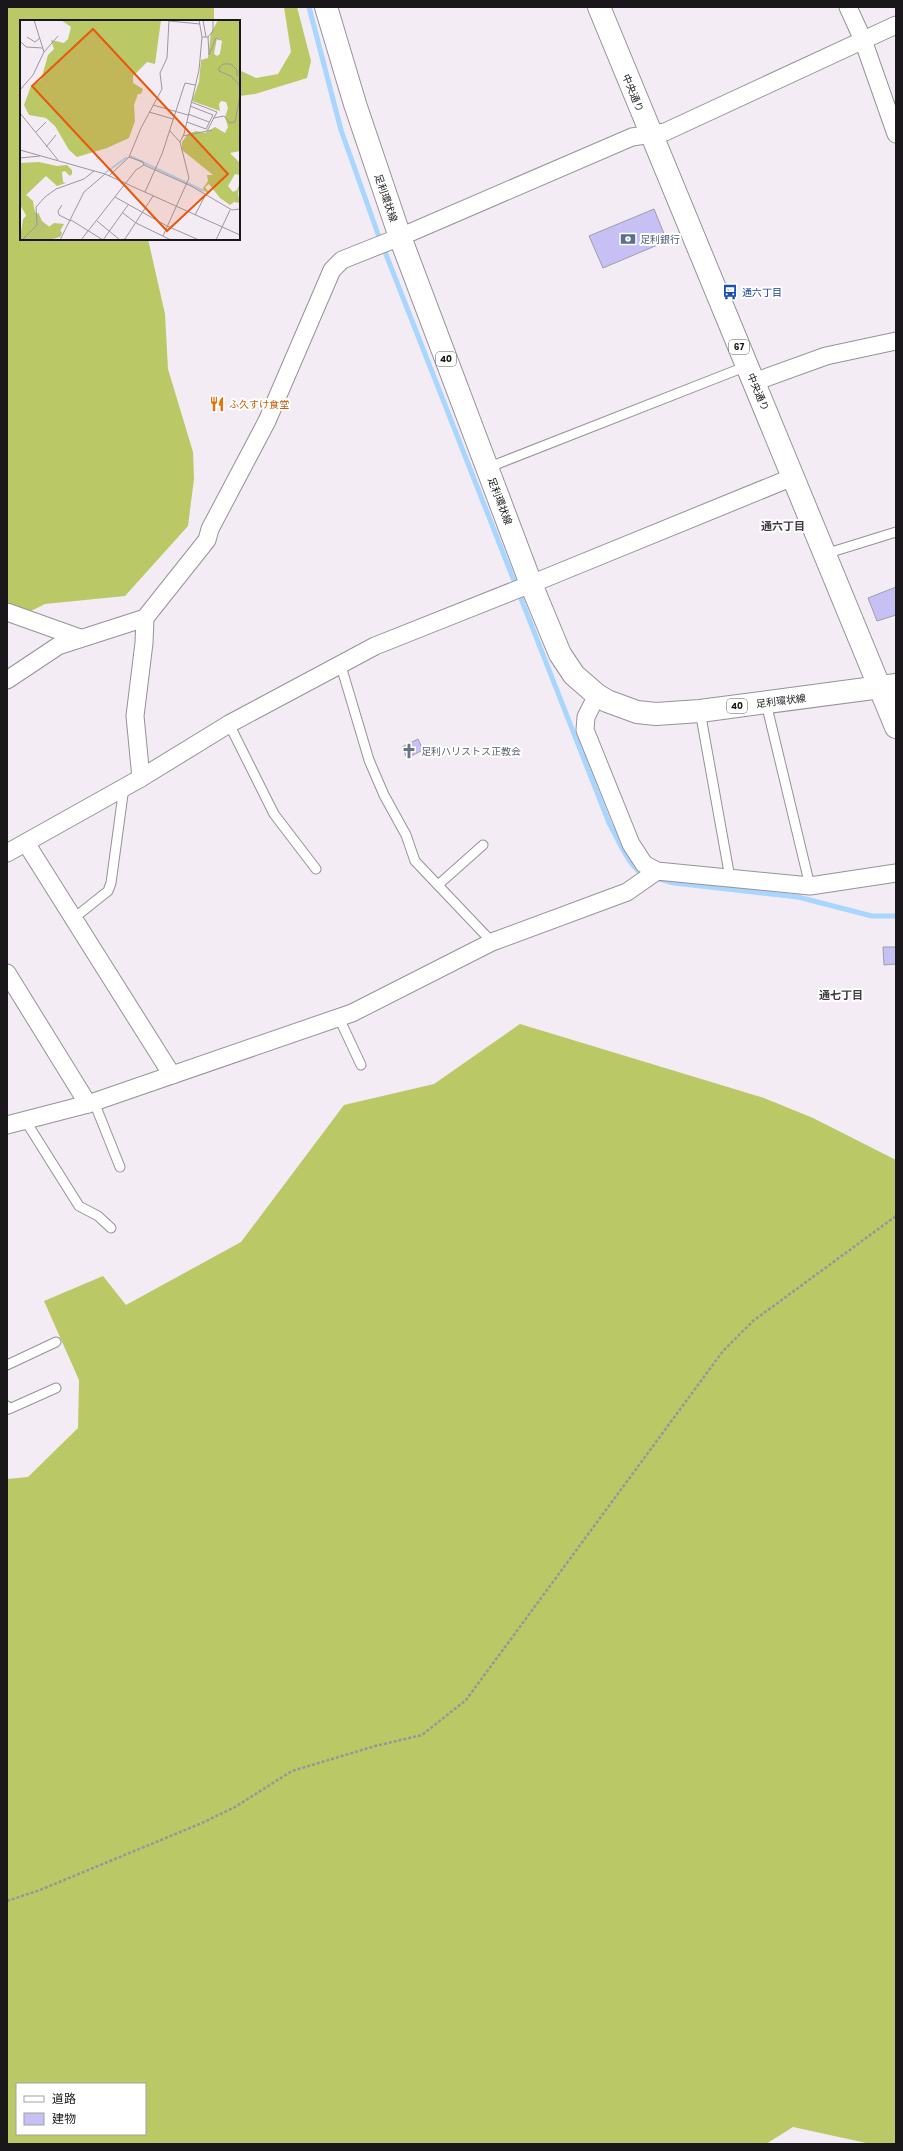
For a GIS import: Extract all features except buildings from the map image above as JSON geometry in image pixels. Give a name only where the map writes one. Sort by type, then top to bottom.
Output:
[{"type":"main road","name":"中央通り","points":[[599,7],[649,134],[751,374],[825,554],[888,687]]},
{"type":"main road","name":"足利環状線","points":[[329,8],[355,104],[400,237],[531,584],[560,654],[574,675],[597,695],[621,707],[637,712],[671,714],[888,687]]},
{"type":"main road","name":"67","points":[[888,687],[896,728]]},
{"type":"street","points":[[848,7],[863,40],[896,134]]},
{"type":"street","points":[[7,680],[58,646],[145,618],[207,540],[210,529],[267,421],[332,270],[342,260],[400,237],[632,137],[665,132],[896,25]]},
{"type":"street","points":[[751,374],[896,341]]},
{"type":"street","points":[[7,853],[141,778],[228,724],[341,666],[375,646],[793,477]]},
{"type":"street","points":[[7,612],[80,638]]},
{"type":"street","points":[[141,778],[135,716],[144,643],[145,618]]},
{"type":"street","points":[[597,695],[588,712],[585,730],[632,844],[644,864],[657,871],[810,886],[896,873]]},
{"type":"street","points":[[26,842],[172,1075]]},
{"type":"street","points":[[7,1125],[91,1103],[340,1018],[492,942],[627,892],[657,871]]},
{"type":"street","points":[[7,973],[91,1103]]},
{"type":"lane","points":[[487,468],[751,374]]},
{"type":"lane","points":[[825,554],[896,532]]},
{"type":"lane","points":[[341,666],[369,760],[384,795],[406,835],[415,861],[492,942]]},
{"type":"lane","points":[[766,703],[810,886]]},
{"type":"lane","points":[[700,711],[730,878]]},
{"type":"lane","points":[[228,724],[274,814],[316,869]]},
{"type":"lane","points":[[74,918],[108,891],[111,883],[124,787]]},
{"type":"lane","points":[[438,885],[483,845]]},
{"type":"lane","points":[[340,1018],[361,1065]]},
{"type":"lane","points":[[91,1103],[120,1167]]},
{"type":"lane","points":[[25,1120],[79,1206],[98,1216],[111,1228]]},
{"type":"lane","points":[[7,1365],[56,1342]]},
{"type":"lane","points":[[7,1406],[9,1409],[56,1388]]},
{"type":"path","points":[[7,1901],[40,1890],[202,1823],[235,1807],[292,1771],[375,1746],[422,1736],[443,1720],[466,1700],[723,1351],[753,1321],[896,1216]]},
{"type":"green space","points":[[7,7],[214,7],[214,20],[20,20],[20,240],[148,240],[165,314],[168,369],[193,452],[194,479],[188,526],[125,596],[45,604],[19,617],[7,612]]},
{"type":"green space","points":[[284,7],[297,7],[311,61],[307,78],[255,94],[240,96],[240,70],[256,78],[278,74],[291,52]]},
{"type":"green space","points":[[520,1024],[764,1098],[813,1118],[896,1160],[896,2144],[871,2144],[793,2127],[766,2144],[7,2144],[7,1479],[28,1477],[78,1428],[79,1380],[44,1301],[103,1276],[126,1305],[241,1242],[344,1105],[434,1084]]},
{"type":"waterway","points":[[309,7],[341,130],[378,234],[609,823],[629,860],[639,872],[645,875]]},
{"type":"waterway","points":[[659,879],[674,883],[798,897],[872,916],[896,916]]},
{"type":"place","name":"足利銀行","points":[[628,239]]},
{"type":"place","name":"通六丁目","points":[[730,292]]},
{"type":"place","name":"ふ久すけ食堂","points":[[217,404]]},
{"type":"place","name":"足利ハリストス正教会","points":[[409,751]]},
{"type":"district","name":"通六丁目","points":[[783,526]]},
{"type":"district","name":"通七丁目","points":[[841,995]]}]
